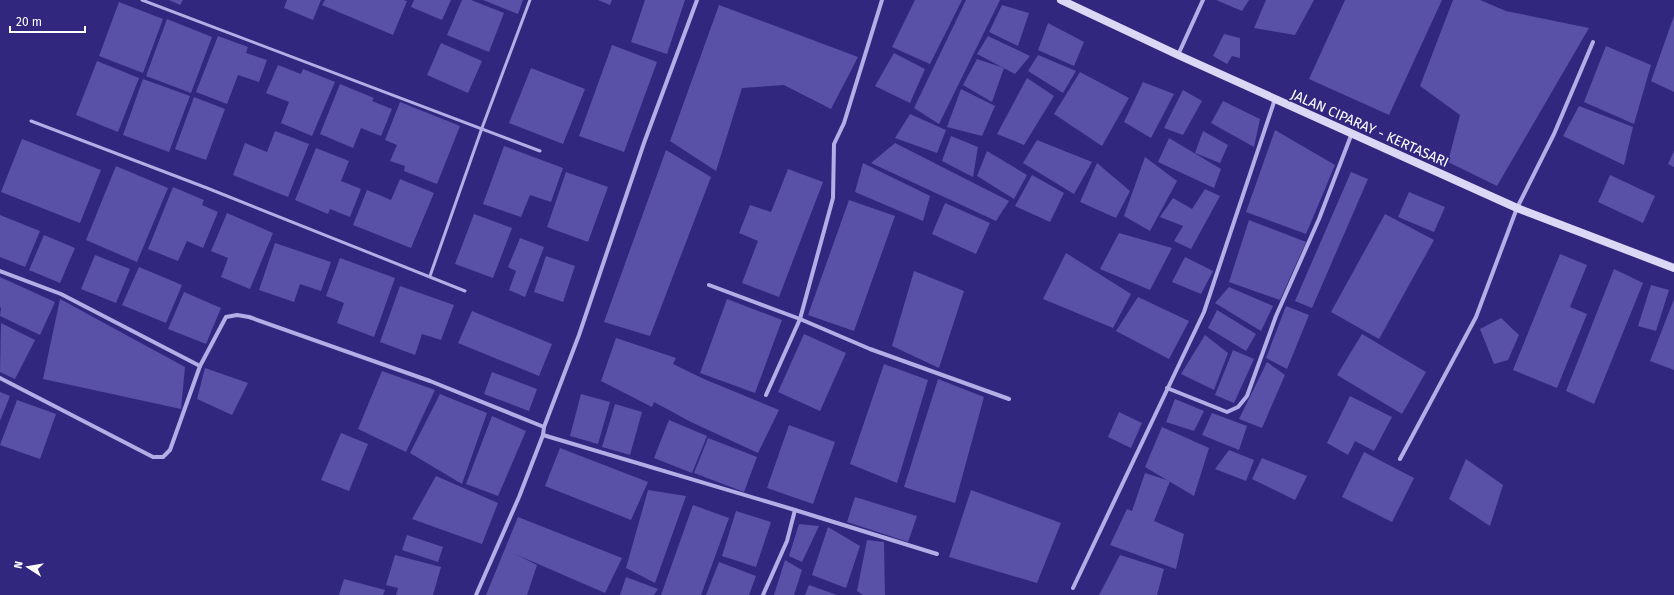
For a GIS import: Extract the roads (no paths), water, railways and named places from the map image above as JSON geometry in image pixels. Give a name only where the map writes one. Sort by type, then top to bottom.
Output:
[{"type":"main road","name":"JALAN CIPARAY - KERTASARI","points":[[1061,0],[1072,2],[1178,55],[1352,132],[1517,208],[1674,268]]},
{"type":"street","points":[[476,595],[519,497],[543,435],[544,427],[579,335],[644,144],[698,0]]},
{"type":"street","points":[[766,395],[800,319],[833,198],[834,144],[844,124],[882,0]]},
{"type":"street","points":[[1178,55],[1203,0]]},
{"type":"street","points":[[1400,459],[1476,316],[1517,208],[1554,134],[1592,42]]},
{"type":"street","points":[[1073,588],[1204,312],[1275,99]]},
{"type":"street","points":[[1167,388],[1227,412],[1238,407],[1247,396],[1276,316],[1319,219],[1352,132]]},
{"type":"street","points":[[0,271],[61,294],[200,366]]},
{"type":"street","points":[[709,285],[800,319],[870,349],[1009,399]]},
{"type":"street","points":[[0,378],[153,457],[163,456],[170,450],[200,366],[226,317],[237,314],[430,381],[544,427]]},
{"type":"street","points":[[543,435],[937,554]]},
{"type":"street","points":[[764,595],[787,541],[795,510]]},
{"type":"lane","points":[[142,0],[540,151]]},
{"type":"lane","points":[[430,276],[482,128],[530,0]]},
{"type":"lane","points":[[31,121],[207,188],[465,291]]}]
